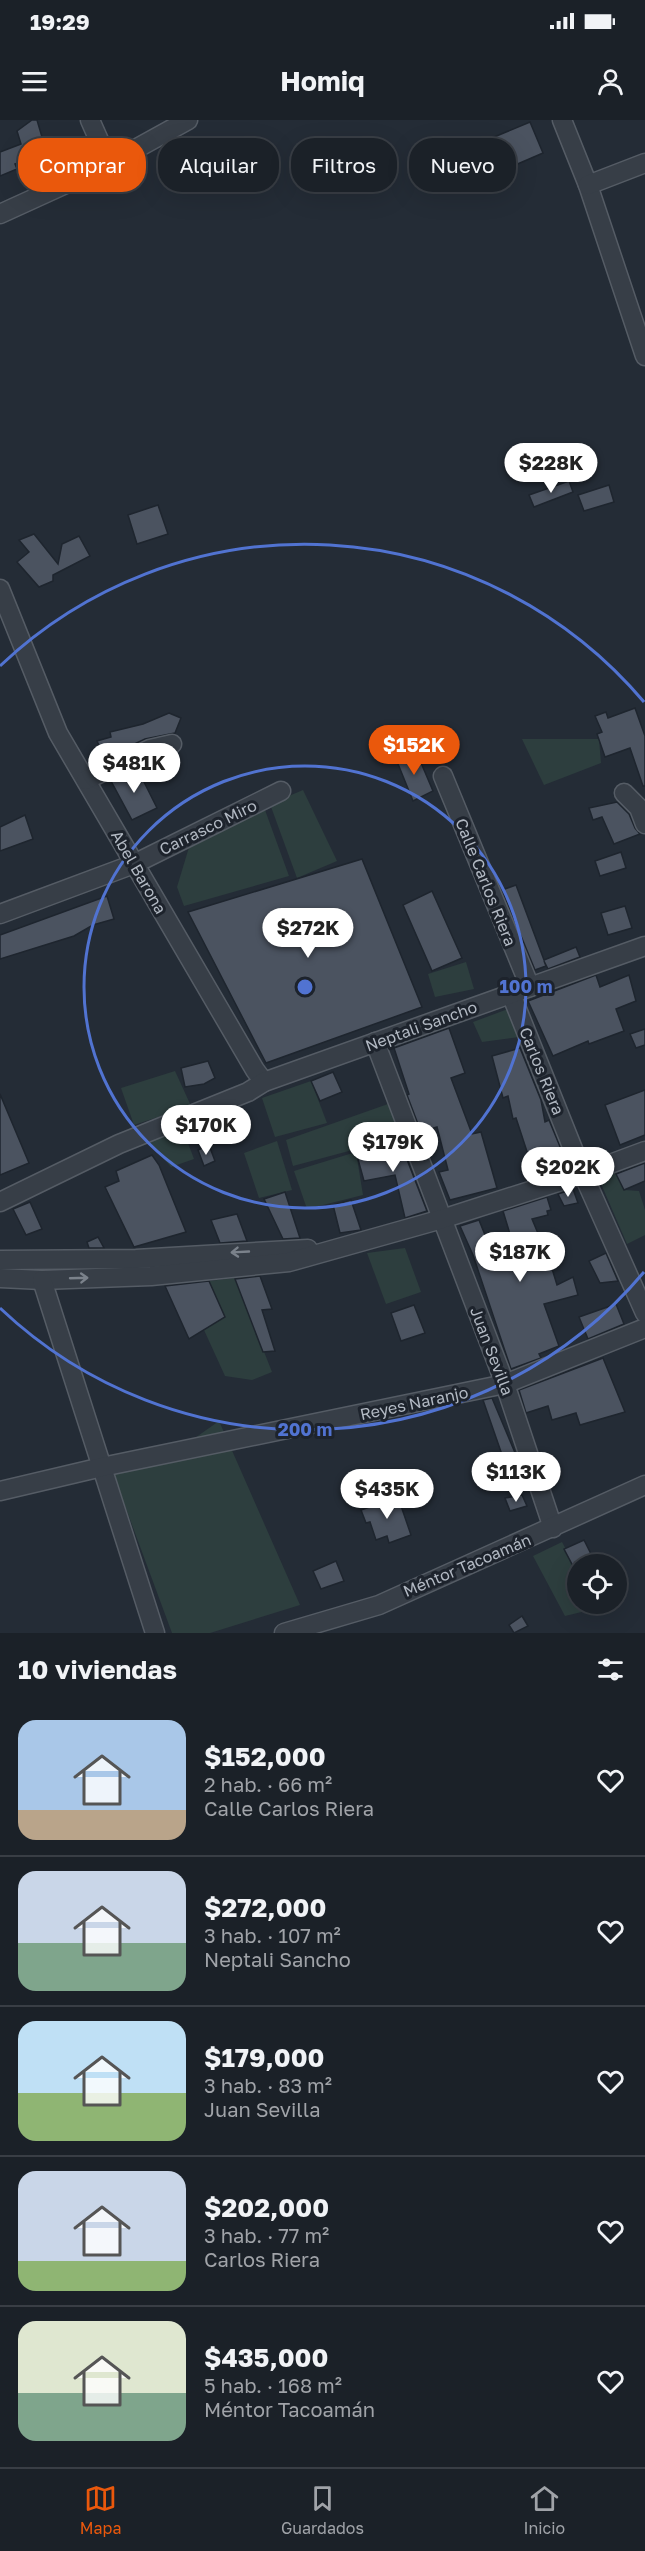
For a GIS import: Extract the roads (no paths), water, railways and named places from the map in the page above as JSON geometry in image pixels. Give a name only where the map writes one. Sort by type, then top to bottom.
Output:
[{"type":"street","points":[[90,120],[98,138]]},
{"type":"street","points":[[146,143],[188,120]]},
{"type":"street","points":[[562,120],[588,185],[645,356]]},
{"type":"street","points":[[588,185],[645,163]]},
{"type":"street","points":[[0,214],[47,192]]},
{"type":"street","name":"Abel Barona","points":[[0,589],[58,733],[264,1082]]},
{"type":"street","points":[[86,780],[150,749],[172,744]]},
{"type":"street","name":"Calle Carlos Riera","points":[[443,776],[530,987]]},
{"type":"street","name":"Carrasco Miro","points":[[0,914],[134,864],[281,791]]},
{"type":"street","points":[[624,793],[639,808],[645,824]]},
{"type":"street","name":"Neptali Sancho","points":[[0,1202],[119,1144],[248,1092],[264,1082],[645,946]]},
{"type":"street","name":"Carlos Riera","points":[[511,994],[583,1174],[645,1313]]},
{"type":"street","name":"Juan Sevilla","points":[[375,1042],[506,1384],[553,1528]]},
{"type":"street","points":[[0,1278],[42,1280],[151,1276],[289,1262],[442,1220],[583,1174],[645,1151]]},
{"type":"street","points":[[0,1260],[136,1259],[340,1247]]},
{"type":"street","points":[[42,1280],[155,1633]]},
{"type":"street","name":"Reyes Naranjo","points":[[0,1491],[102,1467],[506,1384],[645,1328]]},
{"type":"street","name":"Méntor Tacoamán","points":[[284,1633],[379,1605],[645,1485]]}]
